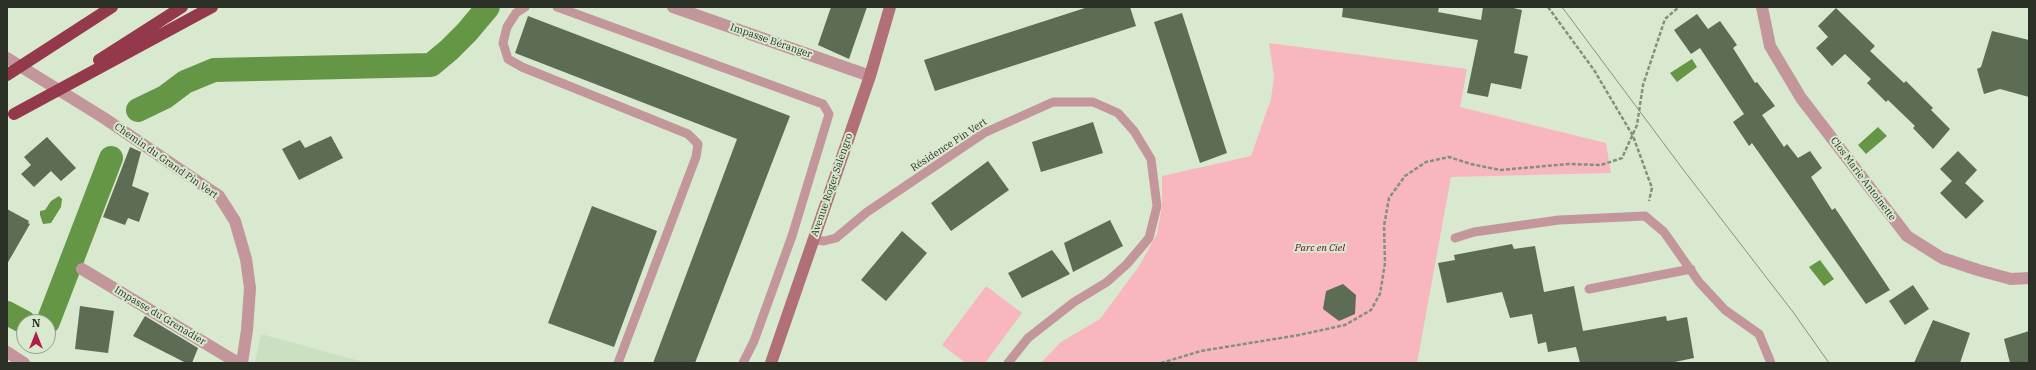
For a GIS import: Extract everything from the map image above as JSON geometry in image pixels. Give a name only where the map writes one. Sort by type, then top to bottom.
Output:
[{"type":"highway","points":[[7,75],[112,7]]},
{"type":"highway","points":[[11,116],[182,7]]},
{"type":"highway","points":[[11,116],[212,7]]},
{"type":"main road","name":"Avenue Roger Salengro","points":[[771,363],[870,76],[890,7]]},
{"type":"street","name":"Impasse Béranger","points":[[673,7],[870,76]]},
{"type":"street","name":"Clos Marie Antoinette","points":[[1762,7],[1770,46],[1801,98],[1907,236],[1942,258],[2011,279],[2029,278]]},
{"type":"street","name":"Chemin du Grand Pin Vert","points":[[7,58],[104,118],[219,196],[235,221],[246,259],[250,288],[247,330],[242,363]]},
{"type":"street","name":"Impasse du Grenadier","points":[[82,269],[238,363]]},
{"type":"street","points":[[7,352],[24,363]]},
{"type":"lane","points":[[525,7],[516,13],[507,27],[503,43],[508,59],[522,67],[688,134],[698,144],[696,157],[618,363]]},
{"type":"lane","points":[[557,7],[823,104],[829,114],[792,236],[754,341],[743,363]]},
{"type":"lane","name":"Résidence Pin Vert","points":[[813,240],[824,241],[836,238],[867,212],[984,133],[1053,102],[1093,102],[1118,113],[1134,131],[1151,159],[1157,206],[1149,238],[1127,264],[1107,282],[1074,302],[1028,338],[1008,363]]},
{"type":"lane","points":[[1455,238],[1474,232],[1559,220],[1645,216],[1664,232],[1698,282],[1726,310],[1759,334],[1771,363]]},
{"type":"lane","points":[[1589,289],[1691,270]]},
{"type":"path","points":[[1548,7],[1594,70],[1632,136],[1652,188],[1645,216]]},
{"type":"path","points":[[1161,363],[1201,351],[1299,335],[1345,325],[1371,310],[1380,294],[1385,263],[1384,226],[1389,198],[1405,176],[1426,162],[1449,157],[1500,170],[1569,164],[1601,165],[1622,158],[1637,125],[1643,85],[1665,19],[1679,7]]},
{"type":"shaded area","points":[[1692,59],[1697,67],[1677,82],[1670,73]]},
{"type":"shaded area","points":[[1878,127],[1887,136],[1866,154],[1858,145]]},
{"type":"shaded area","points":[[59,196],[62,199],[61,207],[51,223],[43,224],[40,211],[45,210],[51,201]]},
{"type":"shaded area","points":[[1820,260],[1834,279],[1824,286],[1809,267]]},
{"type":"shaded area","points":[[261,334],[367,363],[255,363]]},
{"type":"green space","name":"Parc en Ciel","points":[[1269,43],[1467,69],[1460,107],[1606,143],[1611,173],[1451,177],[1417,363],[1041,363],[1061,342],[1100,319],[1139,266],[1157,234],[1162,206],[1162,176],[1251,156],[1271,99],[1274,77]]},
{"type":"green space","points":[[986,286],[1022,313],[985,363],[966,363],[942,345]]},
{"type":"building","points":[[831,7],[867,7],[849,59],[818,45]]},
{"type":"building","points":[[1088,7],[1130,7],[1136,26],[935,91],[924,60]]},
{"type":"building","points":[[1343,7],[1439,7],[1438,12],[1481,20],[1483,7],[1509,7],[1522,10],[1514,53],[1528,56],[1521,89],[1491,83],[1488,97],[1467,93],[1478,40],[1342,17]]},
{"type":"building","points":[[1836,8],[1875,46],[1870,51],[1904,83],[1906,81],[1933,108],[1931,110],[1950,129],[1933,149],[1913,128],[1915,126],[1888,100],[1886,102],[1867,83],[1871,79],[1845,54],[1832,66],[1816,48],[1828,37],[1818,26]]},
{"type":"building","points":[[1182,13],[1227,153],[1200,163],[1154,22]]},
{"type":"building","points":[[1697,14],[1708,29],[1720,21],[1737,45],[1733,48],[1755,83],[1757,82],[1775,106],[1762,115],[1784,147],[1787,144],[1798,158],[1810,151],[1822,168],[1811,177],[1832,210],[1835,208],[1890,290],[1866,304],[1752,143],[1749,146],[1733,122],[1744,114],[1700,48],[1691,54],[1674,30]]},
{"type":"building","points":[[528,16],[790,116],[695,363],[653,363],[737,139],[515,53]]},
{"type":"building","points":[[1992,31],[2029,40],[2029,97],[2000,89],[1984,94],[1977,69],[1981,67]]},
{"type":"building","points":[[1093,122],[1103,153],[1041,172],[1032,142]]},
{"type":"building","points":[[331,136],[343,158],[299,180],[282,149],[300,140],[305,148]]},
{"type":"building","points":[[47,137],[76,168],[61,181],[51,171],[34,187],[21,174],[31,165],[24,157]]},
{"type":"building","points":[[130,147],[141,152],[132,186],[149,193],[139,222],[128,218],[125,225],[103,217]]},
{"type":"building","points":[[1958,151],[1977,170],[1965,183],[1984,201],[1966,219],[1940,193],[1952,181],[1940,169]]},
{"type":"building","points":[[988,161],[1009,190],[951,231],[931,203]]},
{"type":"building","points":[[592,206],[657,231],[614,347],[548,323]]},
{"type":"building","points":[[7,209],[29,221],[28,223],[30,224],[7,264]]},
{"type":"building","points":[[1110,220],[1123,246],[1073,272],[1064,243]]},
{"type":"building","points":[[902,231],[927,253],[886,301],[861,280]]},
{"type":"building","points":[[1512,244],[1514,249],[1535,246],[1544,292],[1574,286],[1583,331],[1666,316],[1667,321],[1687,317],[1694,358],[1670,363],[1580,363],[1576,347],[1548,352],[1546,342],[1538,344],[1532,314],[1510,318],[1502,292],[1447,303],[1438,263],[1455,260],[1454,255]]},
{"type":"building","points":[[1052,250],[1070,274],[1022,298],[1008,273]]},
{"type":"building","points":[[1343,284],[1356,295],[1355,314],[1339,321],[1323,309],[1326,291]]},
{"type":"building","points":[[1913,285],[1929,309],[1905,325],[1889,301]]},
{"type":"building","points":[[80,306],[114,311],[108,353],[75,349]]},
{"type":"building","points":[[145,316],[198,348],[192,363],[186,363],[133,336]]},
{"type":"building","points":[[1933,320],[1970,333],[1960,363],[1914,363]]},
{"type":"building","points":[[2029,331],[2029,363],[2010,363],[2004,339]]},
{"type":"waterway","points":[[138,110],[165,97],[185,82],[214,70],[431,65],[467,32],[488,7]]},
{"type":"waterway","points":[[51,314],[111,158]]},
{"type":"waterway","points":[[7,313],[16,318]]},
{"type":"tram line","points":[[1562,7],[1682,168],[1793,312],[1829,363]]}]
